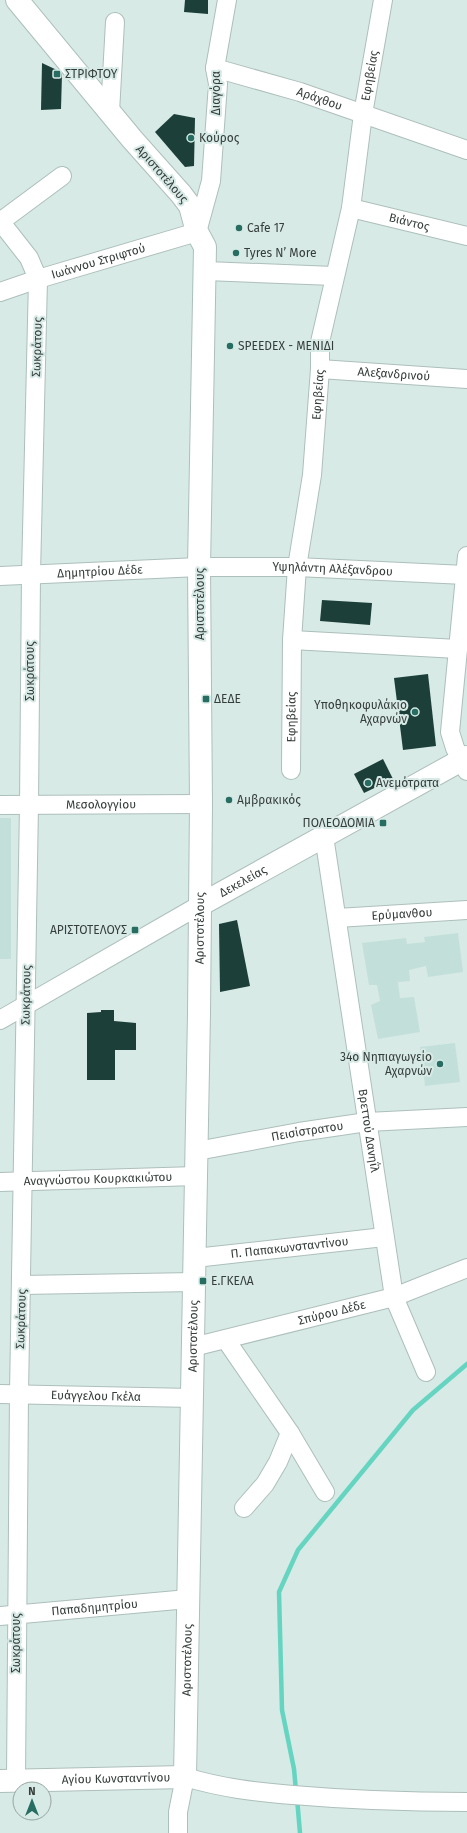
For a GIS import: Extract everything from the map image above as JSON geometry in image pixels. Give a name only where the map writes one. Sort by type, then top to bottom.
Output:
[{"type":"main road","name":"Αριστοτέλους","points":[[17,0],[190,206],[197,232],[205,247],[206,271],[199,566],[201,804],[197,1151],[185,1777]]},
{"type":"main road","name":"Δεκελείας","points":[[200,905],[324,836],[465,763]]},
{"type":"main road","name":"Αγίου Κωνσταντίνου","points":[[8,1781],[185,1777]]},
{"type":"street","name":"Διαγόρα","points":[[197,232],[211,181],[214,159],[218,84],[215,68],[227,0]]},
{"type":"street","name":"Εφηβείας","points":[[291,770],[292,640],[297,567],[312,475],[320,369],[320,342],[334,276],[351,208],[363,114],[382,0]]},
{"type":"street","points":[[110,112],[115,22]]},
{"type":"street","name":"Αράχθου","points":[[215,68],[300,92],[467,150]]},
{"type":"street","points":[[0,222],[62,176]]},
{"type":"street","name":"Βιάντος","points":[[351,208],[467,236]]},
{"type":"street","name":"Σωκράτους","points":[[0,222],[29,258],[38,278],[31,574],[22,1285],[19,1394],[8,1615],[8,1781]]},
{"type":"street","name":"Ιωάννου Στριφτού","points":[[0,292],[38,278],[197,232]]},
{"type":"street","points":[[206,271],[334,276]]},
{"type":"street","name":"Αλεξανδρινού","points":[[320,369],[467,379]]},
{"type":"street","points":[[465,763],[455,748],[450,732],[467,556]]},
{"type":"street","name":"Υψηλάντη Αλέξανδρου","points":[[199,566],[297,567],[465,575]]},
{"type":"street","name":"Δημητρίου Δέδε","points":[[0,576],[199,566]]},
{"type":"street","points":[[292,640],[458,649]]},
{"type":"street","name":"Μεσολογγίου","points":[[0,805],[201,804]]},
{"type":"street","name":"Βρεττού Δανηΐλ","points":[[324,836],[394,1297],[426,1372]]},
{"type":"street","name":"Δεκελείας","points":[[0,1020],[200,905]]},
{"type":"street","name":"Ερύμανθου","points":[[337,918],[467,910]]},
{"type":"street","points":[[0,1006],[26,1006]]},
{"type":"street","name":"Πεισίστρατου","points":[[197,1151],[299,1132],[367,1122],[467,1117]]},
{"type":"street","name":"Αναγνώστου Κουρκακιώτου","points":[[0,1182],[196,1176]]},
{"type":"street","name":"Π. Παπακωνσταντίνου","points":[[195,1258],[384,1237]]},
{"type":"street","name":"Σπύρου Δέδε","points":[[193,1347],[394,1297],[467,1268]]},
{"type":"street","points":[[22,1285],[194,1282]]},
{"type":"street","points":[[226,1340],[290,1433],[326,1492]]},
{"type":"street","name":"Ευάγγελου Γκέλα","points":[[0,1394],[192,1398]]},
{"type":"street","points":[[244,1508],[265,1484],[278,1462],[290,1433]]},
{"type":"street","name":"Παπαδημητρίου","points":[[8,1615],[188,1599]]},
{"type":"street","points":[[185,1777],[238,1790],[392,1802],[467,1802]]},
{"type":"street","points":[[178,1833],[178,1812],[185,1777]]},
{"type":"street","points":[[185,1777],[190,1813],[190,1833]]},
{"type":"shaded area","points":[[0,818],[11,818],[11,959],[0,959]]},
{"type":"shaded area","points":[[458,933],[463,972],[428,977],[426,966],[409,970],[410,981],[398,982],[400,998],[414,997],[420,1032],[378,1039],[371,1005],[380,1001],[377,985],[369,985],[362,943],[406,938],[407,944],[425,942],[424,937]]},
{"type":"shaded area","name":"34o Νηπιαγωγείο Αχαρνών","points":[[455,1043],[460,1082],[425,1086],[420,1047]]},
{"type":"building","points":[[185,0],[208,0],[208,14],[184,12]]},
{"type":"building","points":[[42,63],[62,74],[61,109],[41,110]]},
{"type":"building","points":[[174,114],[195,118],[194,166],[185,167],[155,132]]},
{"type":"building","points":[[322,600],[372,603],[370,625],[320,621]]},
{"type":"building","name":"Υποθηκοφυλάκιο Αχαρνών","points":[[428,674],[436,746],[403,750],[394,678]]},
{"type":"building","points":[[383,759],[393,779],[364,793],[354,774]]},
{"type":"building","points":[[237,920],[250,986],[220,992],[219,924]]},
{"type":"building","points":[[101,1010],[114,1010],[114,1021],[136,1023],[136,1050],[115,1050],[115,1080],[87,1080],[87,1013],[101,1012]]},
{"type":"waterway","points":[[296,1791],[294,1769],[282,1710],[279,1592],[298,1550],[413,1410],[467,1364]]},
{"type":"waterway","points":[[297,1798],[300,1833]]},
{"type":"place","name":"ΣΤΡΙΦΤΟΥ","points":[[57,74]]},
{"type":"place","name":"Κούρος","points":[[191,138]]},
{"type":"place","name":"Cafe 17","points":[[239,228]]},
{"type":"place","name":"Tyres N’ More","points":[[236,253]]},
{"type":"place","name":"SPEEDEX - ΜΕΝΙΔΙ","points":[[230,346]]},
{"type":"place","name":"ΔΕΔΕ","points":[[206,699]]},
{"type":"place","name":"Υποθηκοφυλάκιο Αχαρνών","points":[[415,712]]},
{"type":"place","name":"Ανεμότρατα","points":[[368,783]]},
{"type":"place","name":"Αμβρακικός","points":[[229,800]]},
{"type":"place","name":"ΠΟΛΕΟΔΟΜΙΑ","points":[[383,823]]},
{"type":"place","name":"ΑΡΙΣΤΟΤΕΛΟΥΣ","points":[[135,930]]},
{"type":"place","name":"34o Νηπιαγωγείο Αχαρνών","points":[[440,1064]]},
{"type":"place","name":"Ε.ΓΚΕΛΑ","points":[[203,1281]]}]
